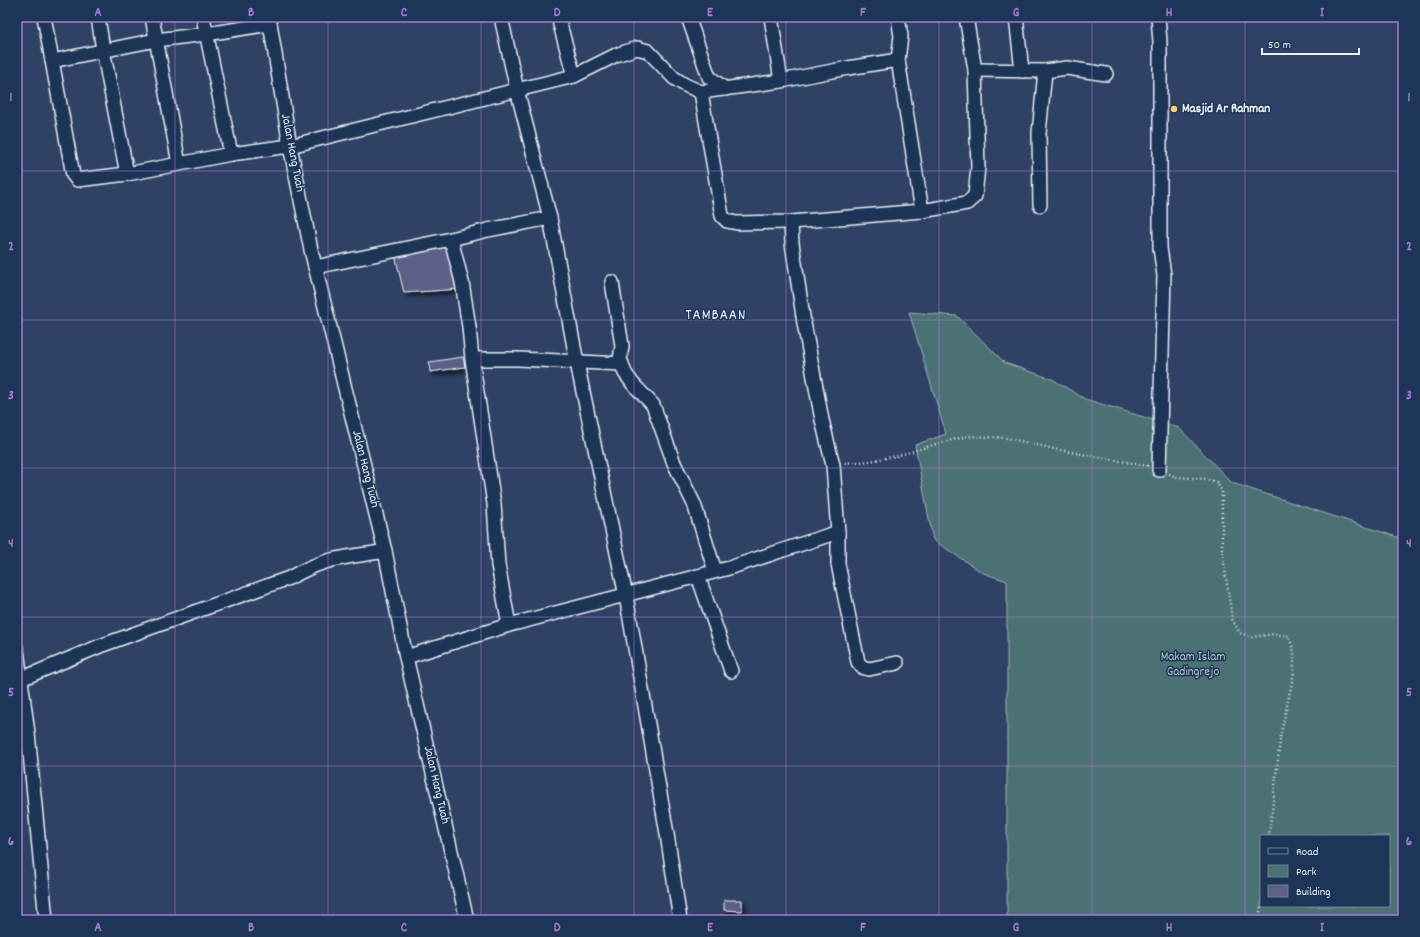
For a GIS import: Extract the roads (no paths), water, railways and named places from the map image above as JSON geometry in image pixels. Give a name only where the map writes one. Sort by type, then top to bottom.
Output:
[{"type":"street","points":[[44,17],[73,175],[76,180],[126,174],[231,154],[290,146],[574,76],[616,55],[637,48],[648,51],[674,78],[701,92],[781,81],[898,60]]},
{"type":"street","points":[[98,17],[126,174]]},
{"type":"street","points":[[152,17],[179,164]]},
{"type":"street","points":[[203,17],[231,154]]},
{"type":"street","points":[[501,17],[517,90],[550,218],[577,362],[626,596],[667,834],[680,920]]},
{"type":"street","points":[[558,17],[574,76]]},
{"type":"street","points":[[688,17],[709,77],[726,89]]},
{"type":"street","points":[[771,17],[781,81]]},
{"type":"street","points":[[898,17],[901,36],[898,60],[922,211]]},
{"type":"street","points":[[701,92],[722,216],[727,221],[738,223],[791,222],[922,211],[967,203],[975,196],[978,168],[975,70],[966,17]]},
{"type":"street","points":[[1016,17],[1022,71]]},
{"type":"street","points":[[1158,17],[1160,42],[1160,248],[1164,275],[1159,470]]},
{"type":"street","points":[[52,61],[156,40],[206,34],[269,20]]},
{"type":"street","name":"Jalan Hang Tuah","points":[[269,20],[290,146],[315,267],[385,551],[406,657],[467,920]]},
{"type":"street","points":[[975,70],[1045,71],[1067,68],[1106,74]]},
{"type":"street","points":[[1040,205],[1039,133],[1045,71]]},
{"type":"street","points":[[315,267],[550,218]]},
{"type":"street","points":[[791,222],[792,243],[804,323],[832,465],[838,532],[838,564],[858,662],[862,667],[869,668],[897,663]]},
{"type":"street","points":[[451,239],[462,282],[494,504],[498,565],[509,625]]},
{"type":"street","points":[[612,282],[622,346],[620,354],[625,373],[632,384],[653,405],[674,463],[694,504],[715,571]]},
{"type":"street","points":[[472,359],[518,359],[622,364]]},
{"type":"street","points":[[406,657],[509,625],[626,596],[729,568],[838,532]]},
{"type":"street","points":[[22,679],[100,646],[289,578],[306,568],[342,558],[385,551]]},
{"type":"street","points":[[698,576],[731,671]]},
{"type":"street","points":[[17,650],[22,679],[46,920]]},
{"type":"place","name":"Masjid Ar Rahman","points":[[1174,109]]},
{"type":"district","name":"TAMBAAN","points":[[716,316]]},
{"type":"park label","name":"Makam Islam Gadingrejo","points":[[1193,664]]}]
